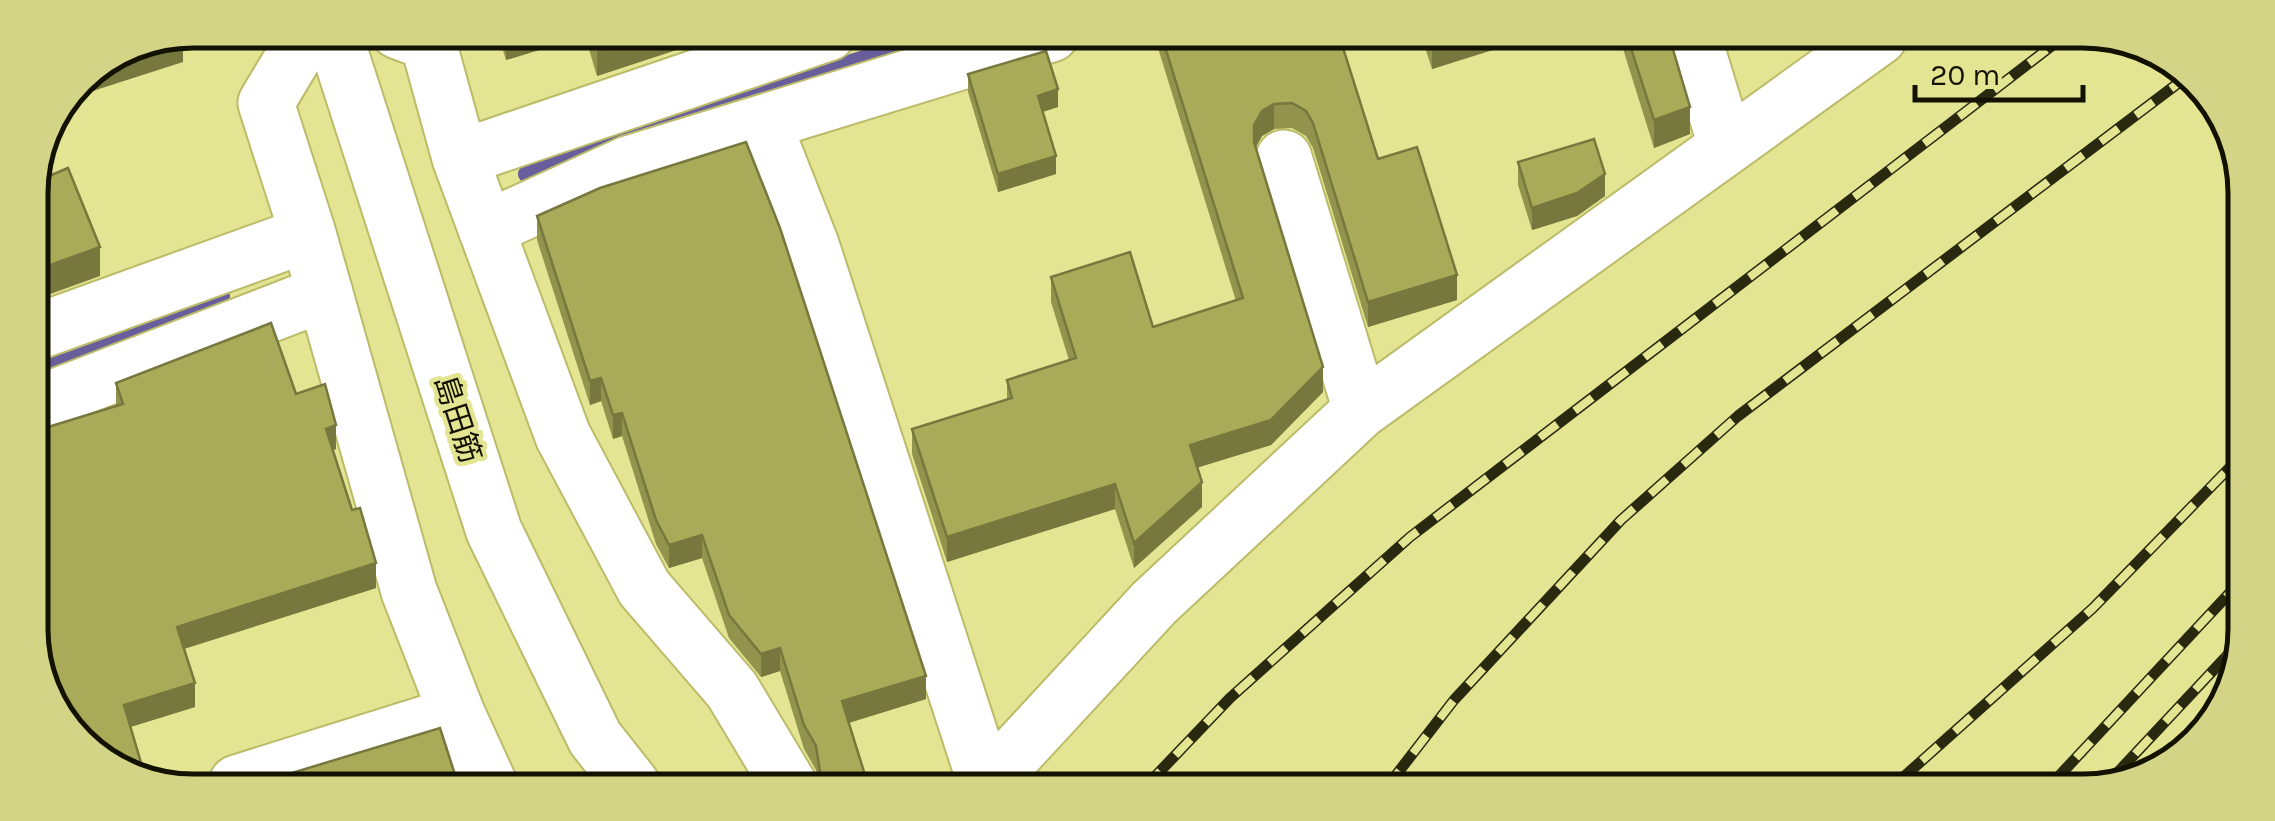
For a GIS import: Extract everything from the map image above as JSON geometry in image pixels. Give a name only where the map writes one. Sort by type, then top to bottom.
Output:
[{"type":"street","points":[[298,48],[266,103],[308,234],[410,591],[484,774]]},
{"type":"street","name":"島田筋","points":[[339,48],[494,531],[595,738],[624,774]]},
{"type":"street","points":[[430,48],[460,158],[563,436],[644,588],[732,690],[782,774]]},
{"type":"street","points":[[460,158],[784,48]]},
{"type":"street","points":[[486,229],[628,164],[1006,48]]},
{"type":"street","points":[[1697,48],[1726,146]]},
{"type":"street","points":[[996,774],[1154,603],[1361,410],[1864,48]]},
{"type":"street","points":[[763,123],[811,245],[981,774]]},
{"type":"street","points":[[1284,158],[1361,410]]},
{"type":"street","points":[[48,328],[308,234]]},
{"type":"street","points":[[48,400],[325,293]]},
{"type":"street","points":[[266,774],[457,714]]},
{"type":"building","points":[[1165,48],[1343,48],[1378,159],[1417,147],[1457,275],[1368,302],[1313,123],[1306,111],[1292,103],[1274,104],[1262,111],[1254,125],[1254,142],[1323,367],[1271,420],[1190,445],[1202,482],[1134,543],[1115,484],[947,537],[912,429],[1012,398],[1007,380],[1076,358],[1051,277],[1130,252],[1153,327],[1243,298]]},
{"type":"building","points":[[1631,48],[1673,48],[1690,107],[1654,120]]},
{"type":"building","points":[[1046,51],[1058,89],[1038,96],[1056,156],[998,174],[968,74]]},
{"type":"building","points":[[1594,139],[1605,174],[1577,193],[1532,208],[1518,162]]},
{"type":"building","points":[[746,142],[780,228],[926,676],[842,701],[865,774],[820,774],[816,746],[804,725],[780,648],[761,654],[729,615],[702,535],[669,545],[656,520],[622,413],[613,415],[601,378],[590,381],[537,216],[600,188]]},
{"type":"building","points":[[68,168],[100,247],[48,266],[48,183],[49,176]]},
{"type":"building","points":[[271,323],[296,394],[325,384],[336,425],[326,429],[352,510],[360,508],[376,563],[177,627],[195,683],[124,705],[141,764],[112,749],[72,709],[55,675],[48,628],[48,427],[123,404],[116,383]]},
{"type":"building","points":[[440,728],[455,774],[289,774]]},
{"type":"waterway","points":[[527,174],[702,109],[900,48]]},
{"type":"waterway","points":[[48,365],[221,296]]},
{"type":"railway","points":[[1158,773],[1230,698],[1410,537],[2049,48]]},
{"type":"railway","points":[[1397,773],[1454,700],[1621,520],[1738,416],[2178,84]]},
{"type":"railway","points":[[1908,773],[2093,608],[2228,469]]},
{"type":"railway","points":[[2062,773],[2228,595]]},
{"type":"railway","points":[[2121,768],[2225,658]]}]
